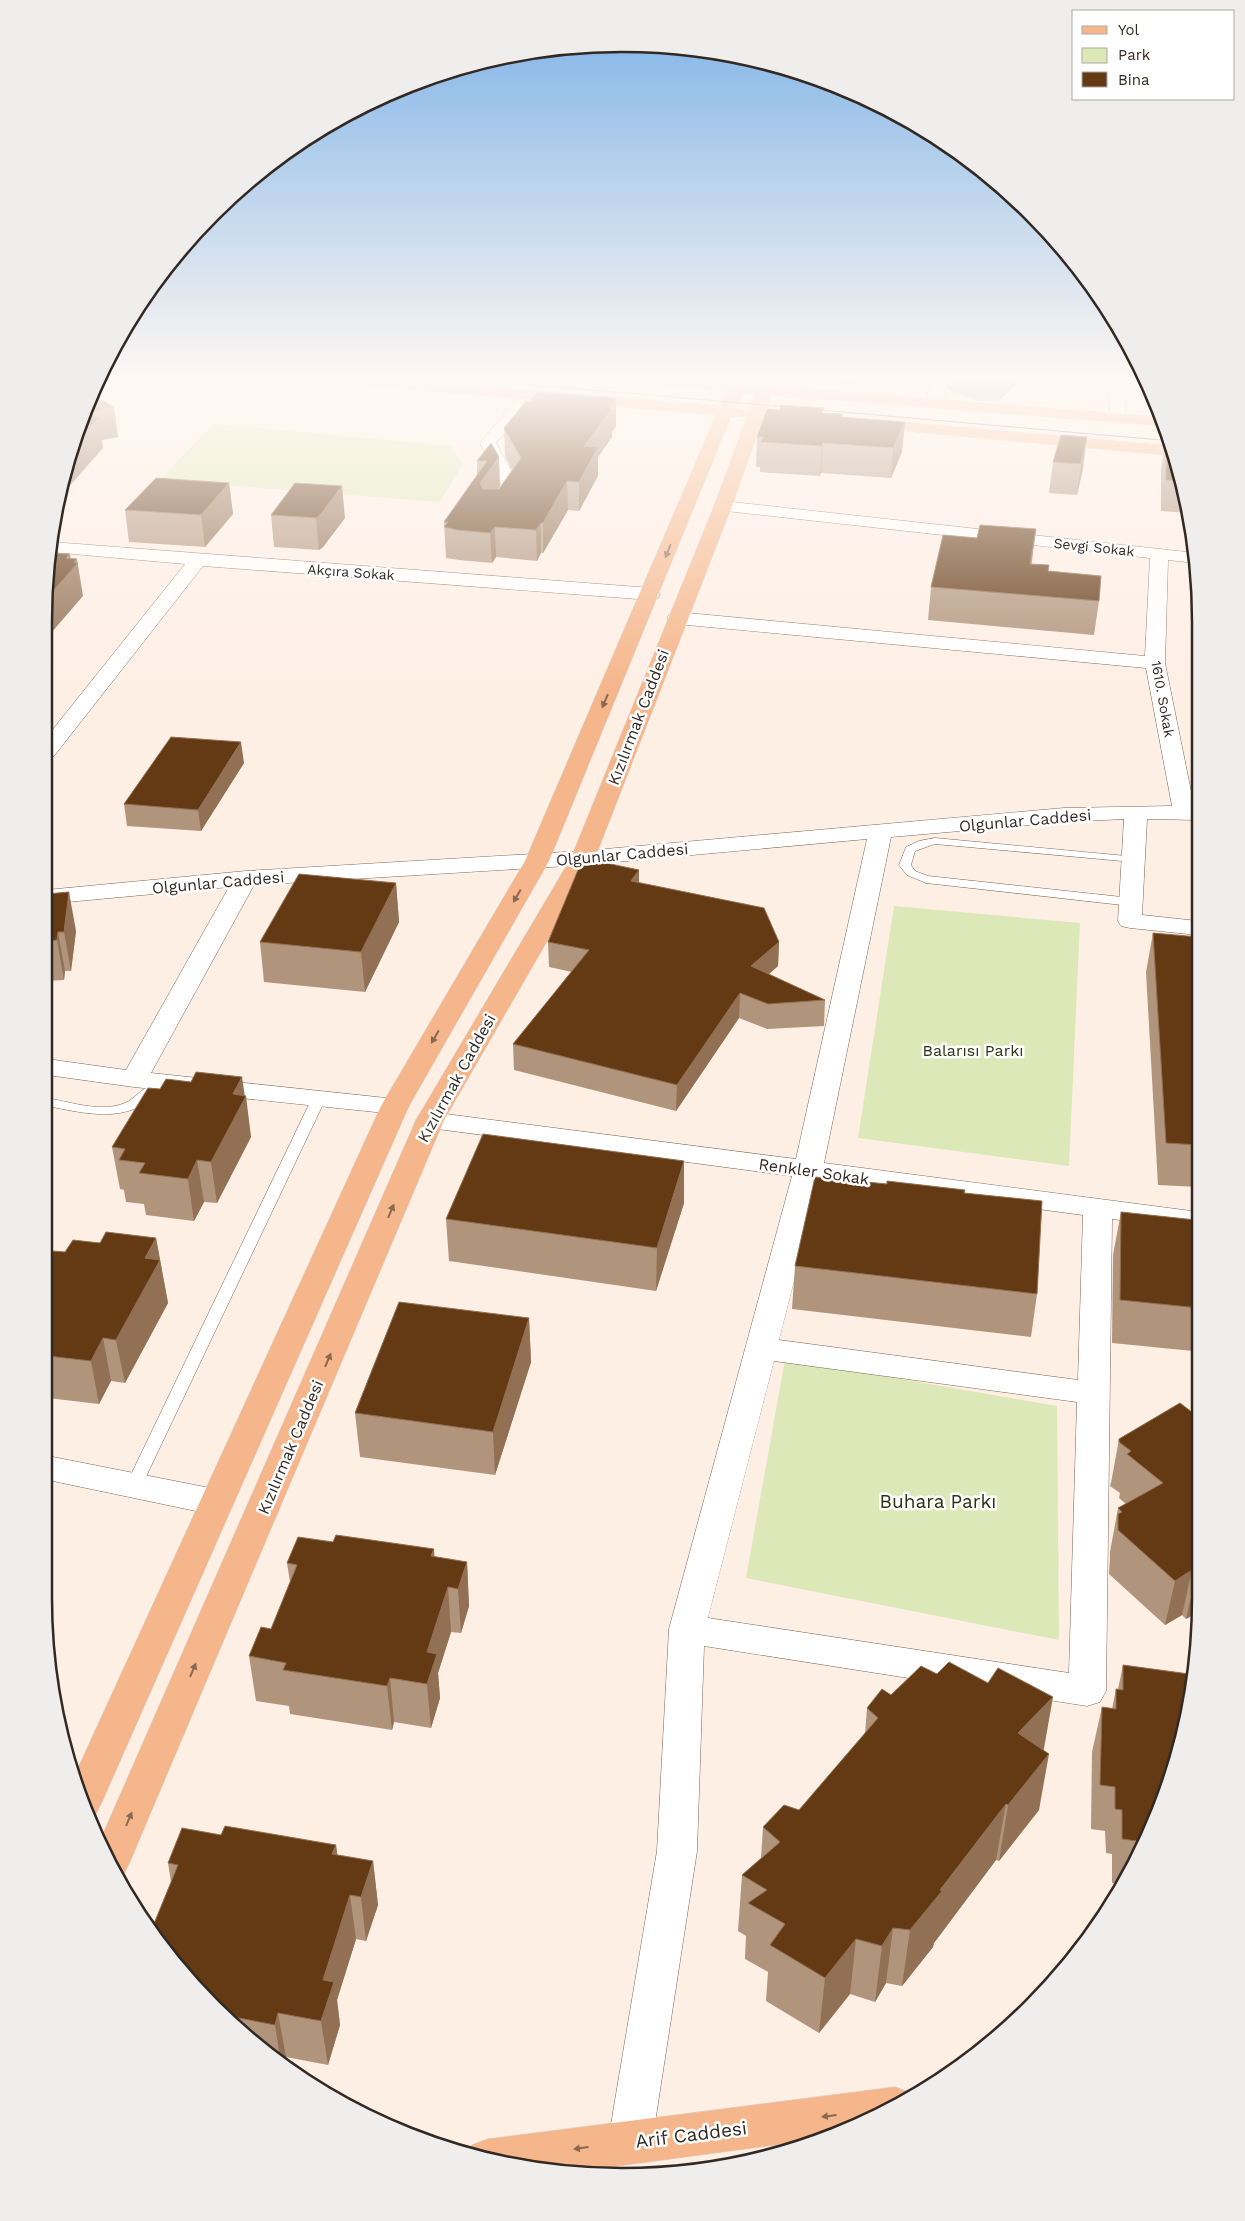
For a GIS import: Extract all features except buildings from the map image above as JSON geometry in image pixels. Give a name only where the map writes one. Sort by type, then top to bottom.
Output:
[{"type":"main road","points":[[87,1792],[215,1502],[395,1106],[537,861],[697,482]]},
{"type":"main road","name":"Kızılırmak Caddesi","points":[[113,1855],[304,1416],[430,1120],[583,858],[723,506],[731,482]]},
{"type":"main road","name":"Arif Caddesi","points":[[509,2157],[873,2111]]},
{"type":"street","points":[[492,514],[511,486],[509,482]]},
{"type":"street","name":"Sevgi Sokak","points":[[723,506],[1189,557]]},
{"type":"street","name":"Akçıra Sokak","points":[[57,548],[651,594]]},
{"type":"street","name":"1610. Sokak","points":[[1159,554],[1155,663],[1191,813]]},
{"type":"street","points":[[52,742],[198,560]]},
{"type":"street","points":[[677,618],[1155,663]]},
{"type":"street","points":[[1136,812],[1130,921],[1192,927]]},
{"type":"street","name":"Olgunlar Caddesi","points":[[52,896],[246,878],[583,858],[880,833],[924,836],[1064,815],[1136,812],[1191,813]]},
{"type":"street","points":[[630,2142],[677,1851],[687,1629],[808,1170],[880,833]]},
{"type":"street","points":[[146,1080],[246,878]]},
{"type":"street","points":[[52,1068],[146,1080],[395,1106]]},
{"type":"street","name":"Renkler Sokak","points":[[430,1120],[1192,1220]]},
{"type":"street","points":[[687,1629],[1087,1690],[1098,1208]]},
{"type":"street","points":[[761,1348],[1094,1393]]},
{"type":"street","points":[[52,1469],[215,1502]]},
{"type":"lane","points":[[1131,902],[918,876],[911,873],[905,865],[910,849],[924,836],[1133,860]]},
{"type":"lane","points":[[52,1103],[116,1111],[136,1105],[146,1080]]},
{"type":"lane","points":[[134,1485],[319,1098]]},
{"type":"green space","points":[[181,482],[452,482],[440,502]]},
{"type":"green space","name":"Balarısı Parkı","points":[[894,906],[1080,923],[1069,1166],[858,1138]]},
{"type":"green space","name":"Buhara Parkı","points":[[785,1359],[1057,1406],[1059,1640],[746,1578]]}]
